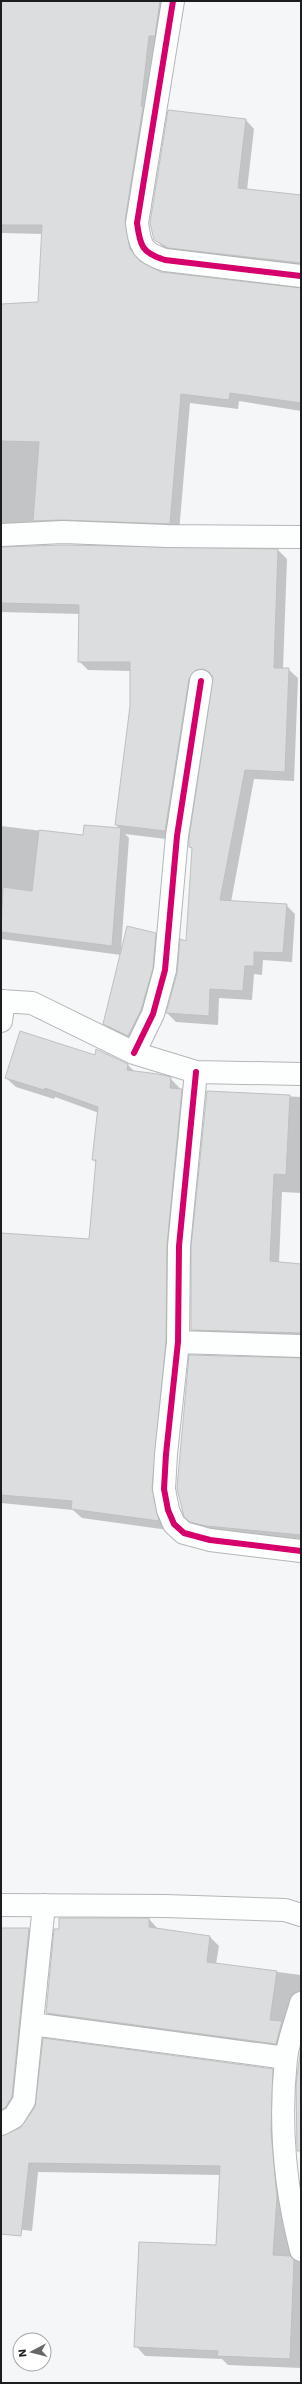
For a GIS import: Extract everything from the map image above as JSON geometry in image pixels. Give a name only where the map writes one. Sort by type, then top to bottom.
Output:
[{"type":"street","points":[[173,1],[137,223],[140,242],[149,255],[165,260],[301,276]]},
{"type":"street","points":[[1,535],[63,532],[167,536],[301,536]]},
{"type":"street","points":[[134,1053],[153,1014],[165,970],[177,836],[201,680]]},
{"type":"street","points":[[2,1008],[32,1003],[134,1053],[196,1072],[301,1074]]},
{"type":"street","points":[[196,1072],[179,1246],[178,1342],[164,1489],[174,1524],[184,1533],[210,1540],[301,1551]]},
{"type":"street","points":[[178,1342],[301,1346]]},
{"type":"street","points":[[1,1905],[165,1906],[270,1909],[285,1910],[301,1914]]},
{"type":"street","points":[[1,2124],[14,2117],[24,2101],[44,1905]]},
{"type":"street","points":[[301,2003],[286,2058],[282,2131],[290,2208],[301,2250]]},
{"type":"street","points":[[32,2024],[286,2058]]},
{"type":"building","points":[[1,1],[160,1],[155,36],[149,36],[141,106],[143,107],[125,221],[130,249],[140,261],[161,272],[301,288],[301,403],[230,393],[229,400],[181,394],[170,524],[63,520],[33,521],[39,442],[1,441],[1,304],[38,302],[42,225],[1,225]]},
{"type":"building","points":[[168,110],[246,119],[238,188],[301,195],[301,263],[168,248],[154,240],[150,223]]},
{"type":"building","points":[[63,545],[278,549],[274,668],[289,668],[285,772],[245,770],[220,900],[287,904],[283,953],[254,952],[254,966],[245,966],[243,991],[210,989],[209,1016],[166,1013],[177,973],[180,939],[186,941],[192,848],[189,847],[189,838],[213,677],[209,672],[203,669],[196,670],[189,679],[165,831],[115,825],[130,706],[130,662],[78,662],[79,605],[1,603],[1,547]]},
{"type":"building","points":[[84,825],[121,828],[112,946],[1,932],[3,887],[32,891],[39,830],[83,835]]},
{"type":"building","points":[[127,926],[156,933],[153,968],[141,1010],[128,1036],[103,1024]]},
{"type":"building","points":[[20,1031],[95,1055],[96,1049],[128,1064],[127,1070],[171,1077],[170,1088],[182,1089],[167,1245],[166,1341],[152,1488],[159,1521],[71,1509],[72,1501],[1,1495],[1,1233],[89,1239],[96,1160],[92,1160],[98,1107],[45,1088],[44,1090],[5,1078]]},
{"type":"building","points":[[207,1091],[290,1095],[286,1175],[274,1174],[270,1261],[301,1264],[301,1333],[191,1330],[191,1247]]},
{"type":"building","points":[[189,1355],[301,1358],[301,1535],[206,1526],[190,1522],[184,1517],[177,1488]]},
{"type":"building","points":[[59,1918],[149,1918],[149,1927],[210,1936],[207,1962],[277,1971],[270,2020],[282,2021],[276,2044],[46,2013],[54,1929],[59,1929]]},
{"type":"building","points":[[1,1928],[29,1928],[12,2097],[5,2108],[1,2110]]},
{"type":"building","points":[[43,2038],[273,2069],[271,2132],[277,2197],[273,2255],[290,2256],[294,2260],[290,2359],[217,2356],[218,2351],[134,2347],[139,2242],[216,2245],[220,2166],[29,2163],[21,2236],[1,2234],[1,2136],[20,2128],[35,2107]]},
{"type":"building","points":[[301,2047],[301,2151],[297,2151],[296,2084]]},
{"type":"cycle path","points":[[173,1],[137,223],[141,243],[151,254],[165,260],[301,276]]},
{"type":"cycle path","points":[[134,1053],[153,1014],[165,970],[177,836],[201,681]]},
{"type":"cycle path","points":[[196,1072],[179,1246],[178,1342],[166,1454],[164,1489],[168,1510],[174,1524],[184,1533],[210,1540],[301,1551]]}]
